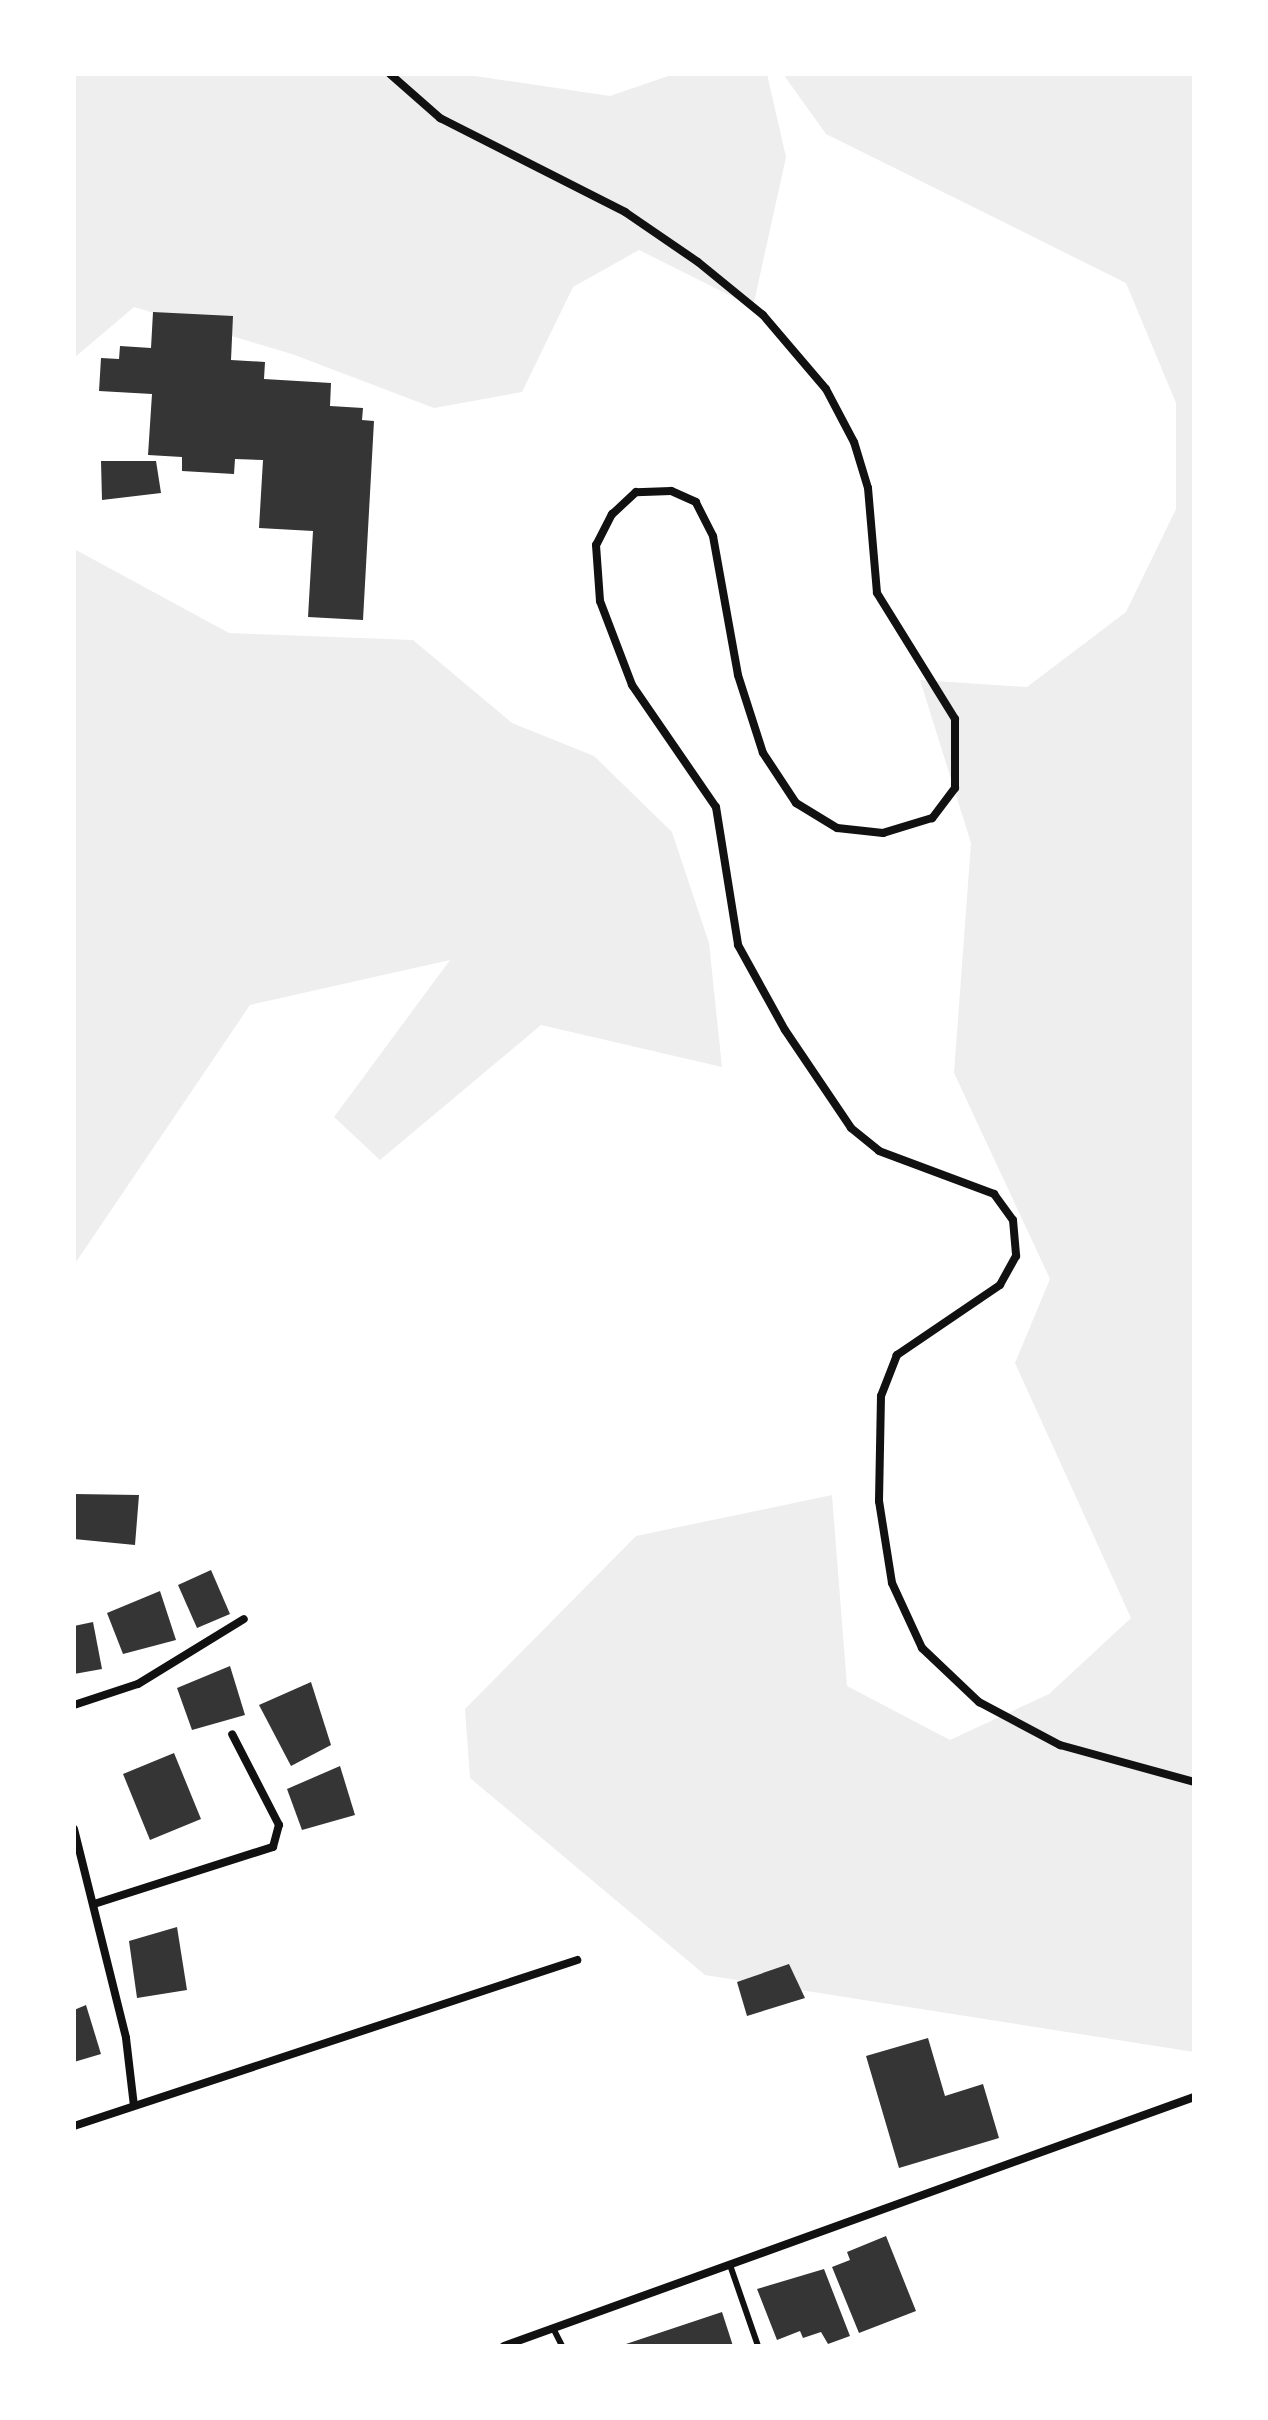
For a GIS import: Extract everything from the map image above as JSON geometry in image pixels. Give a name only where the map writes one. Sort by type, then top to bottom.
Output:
[{"type":"street","points":[[390,74],[440,118],[625,212],[698,262],[763,315],[826,389],[854,442],[868,488],[877,593],[955,719],[955,788],[932,818],[883,833],[837,828],[796,803],[763,753],[738,675],[713,536],[696,502],[671,491],[636,492],[612,514],[596,545],[600,601],[632,685],[716,807],[738,945],[785,1030],[851,1128],[879,1151],[994,1194],[1013,1220],[1016,1256],[1000,1285],[897,1355],[881,1396],[879,1501],[888,1555],[922,1648],[979,1702],[1060,1745],[1194,1782]]},
{"type":"street","points":[[74,1705],[138,1684],[244,1619]]},
{"type":"street","points":[[94,1904],[273,1847],[279,1825],[232,1734]]},
{"type":"street","points":[[74,1829],[126,2038],[134,2106]]},
{"type":"street","points":[[74,2126],[577,1960]]},
{"type":"street","points":[[504,2346],[1194,2097]]},
{"type":"lane","points":[[730,2265],[758,2346]]},
{"type":"lane","points":[[553,2328],[562,2346]]},
{"type":"shaded area","points":[[74,74],[462,74],[610,96],[674,74],[767,74],[786,157],[753,307],[639,250],[573,287],[522,392],[434,408],[292,354],[134,307],[74,358]]},
{"type":"shaded area","points":[[783,74],[1194,74],[1194,2052],[705,1975],[470,1778],[465,1709],[636,1536],[832,1495],[847,1686],[950,1740],[1049,1694],[1131,1618],[1015,1363],[1050,1279],[954,1073],[971,843],[920,680],[1027,687],[1126,612],[1176,509],[1176,403],[1126,283],[826,134]]},
{"type":"shaded area","points":[[74,512],[76,550],[229,633],[413,640],[512,723],[594,756],[672,832],[709,943],[722,1067],[541,1025],[380,1160],[334,1117],[450,960],[250,1005],[74,1265]]},
{"type":"building","points":[[153,312],[233,316],[231,360],[265,362],[264,379],[331,383],[330,406],[363,408],[362,420],[374,421],[363,620],[308,617],[313,531],[259,528],[263,460],[235,459],[234,474],[182,471],[182,457],[148,455],[152,394],[99,391],[101,358],[119,359],[120,346],[151,348]]},
{"type":"building","points":[[101,461],[156,461],[161,493],[102,500]]},
{"type":"building","points":[[74,1494],[139,1495],[135,1545],[74,1539]]},
{"type":"building","points":[[211,1570],[230,1614],[197,1628],[178,1585]]},
{"type":"building","points":[[160,1591],[176,1640],[123,1654],[107,1613]]},
{"type":"building","points":[[93,1622],[102,1669],[74,1674],[74,1626]]},
{"type":"building","points":[[230,1666],[245,1715],[192,1730],[177,1688]]},
{"type":"building","points":[[311,1682],[331,1745],[291,1766],[259,1705]]},
{"type":"building","points":[[174,1753],[201,1819],[150,1840],[123,1774]]},
{"type":"building","points":[[340,1766],[355,1815],[302,1830],[287,1789]]},
{"type":"building","points":[[177,1927],[187,1990],[137,1998],[129,1941]]},
{"type":"building","points":[[789,1964],[805,1998],[747,2016],[737,1982]]},
{"type":"building","points":[[86,2005],[101,2054],[74,2062],[74,2010]]},
{"type":"building","points":[[928,2038],[945,2096],[983,2084],[999,2138],[899,2168],[866,2056]]},
{"type":"building","points":[[886,2236],[916,2311],[859,2333],[832,2267],[850,2260],[847,2252]]},
{"type":"building","points":[[824,2269],[850,2336],[828,2344],[821,2332],[803,2338],[800,2331],[777,2340],[757,2289]]},
{"type":"building","points":[[722,2312],[733,2346],[623,2345]]}]
